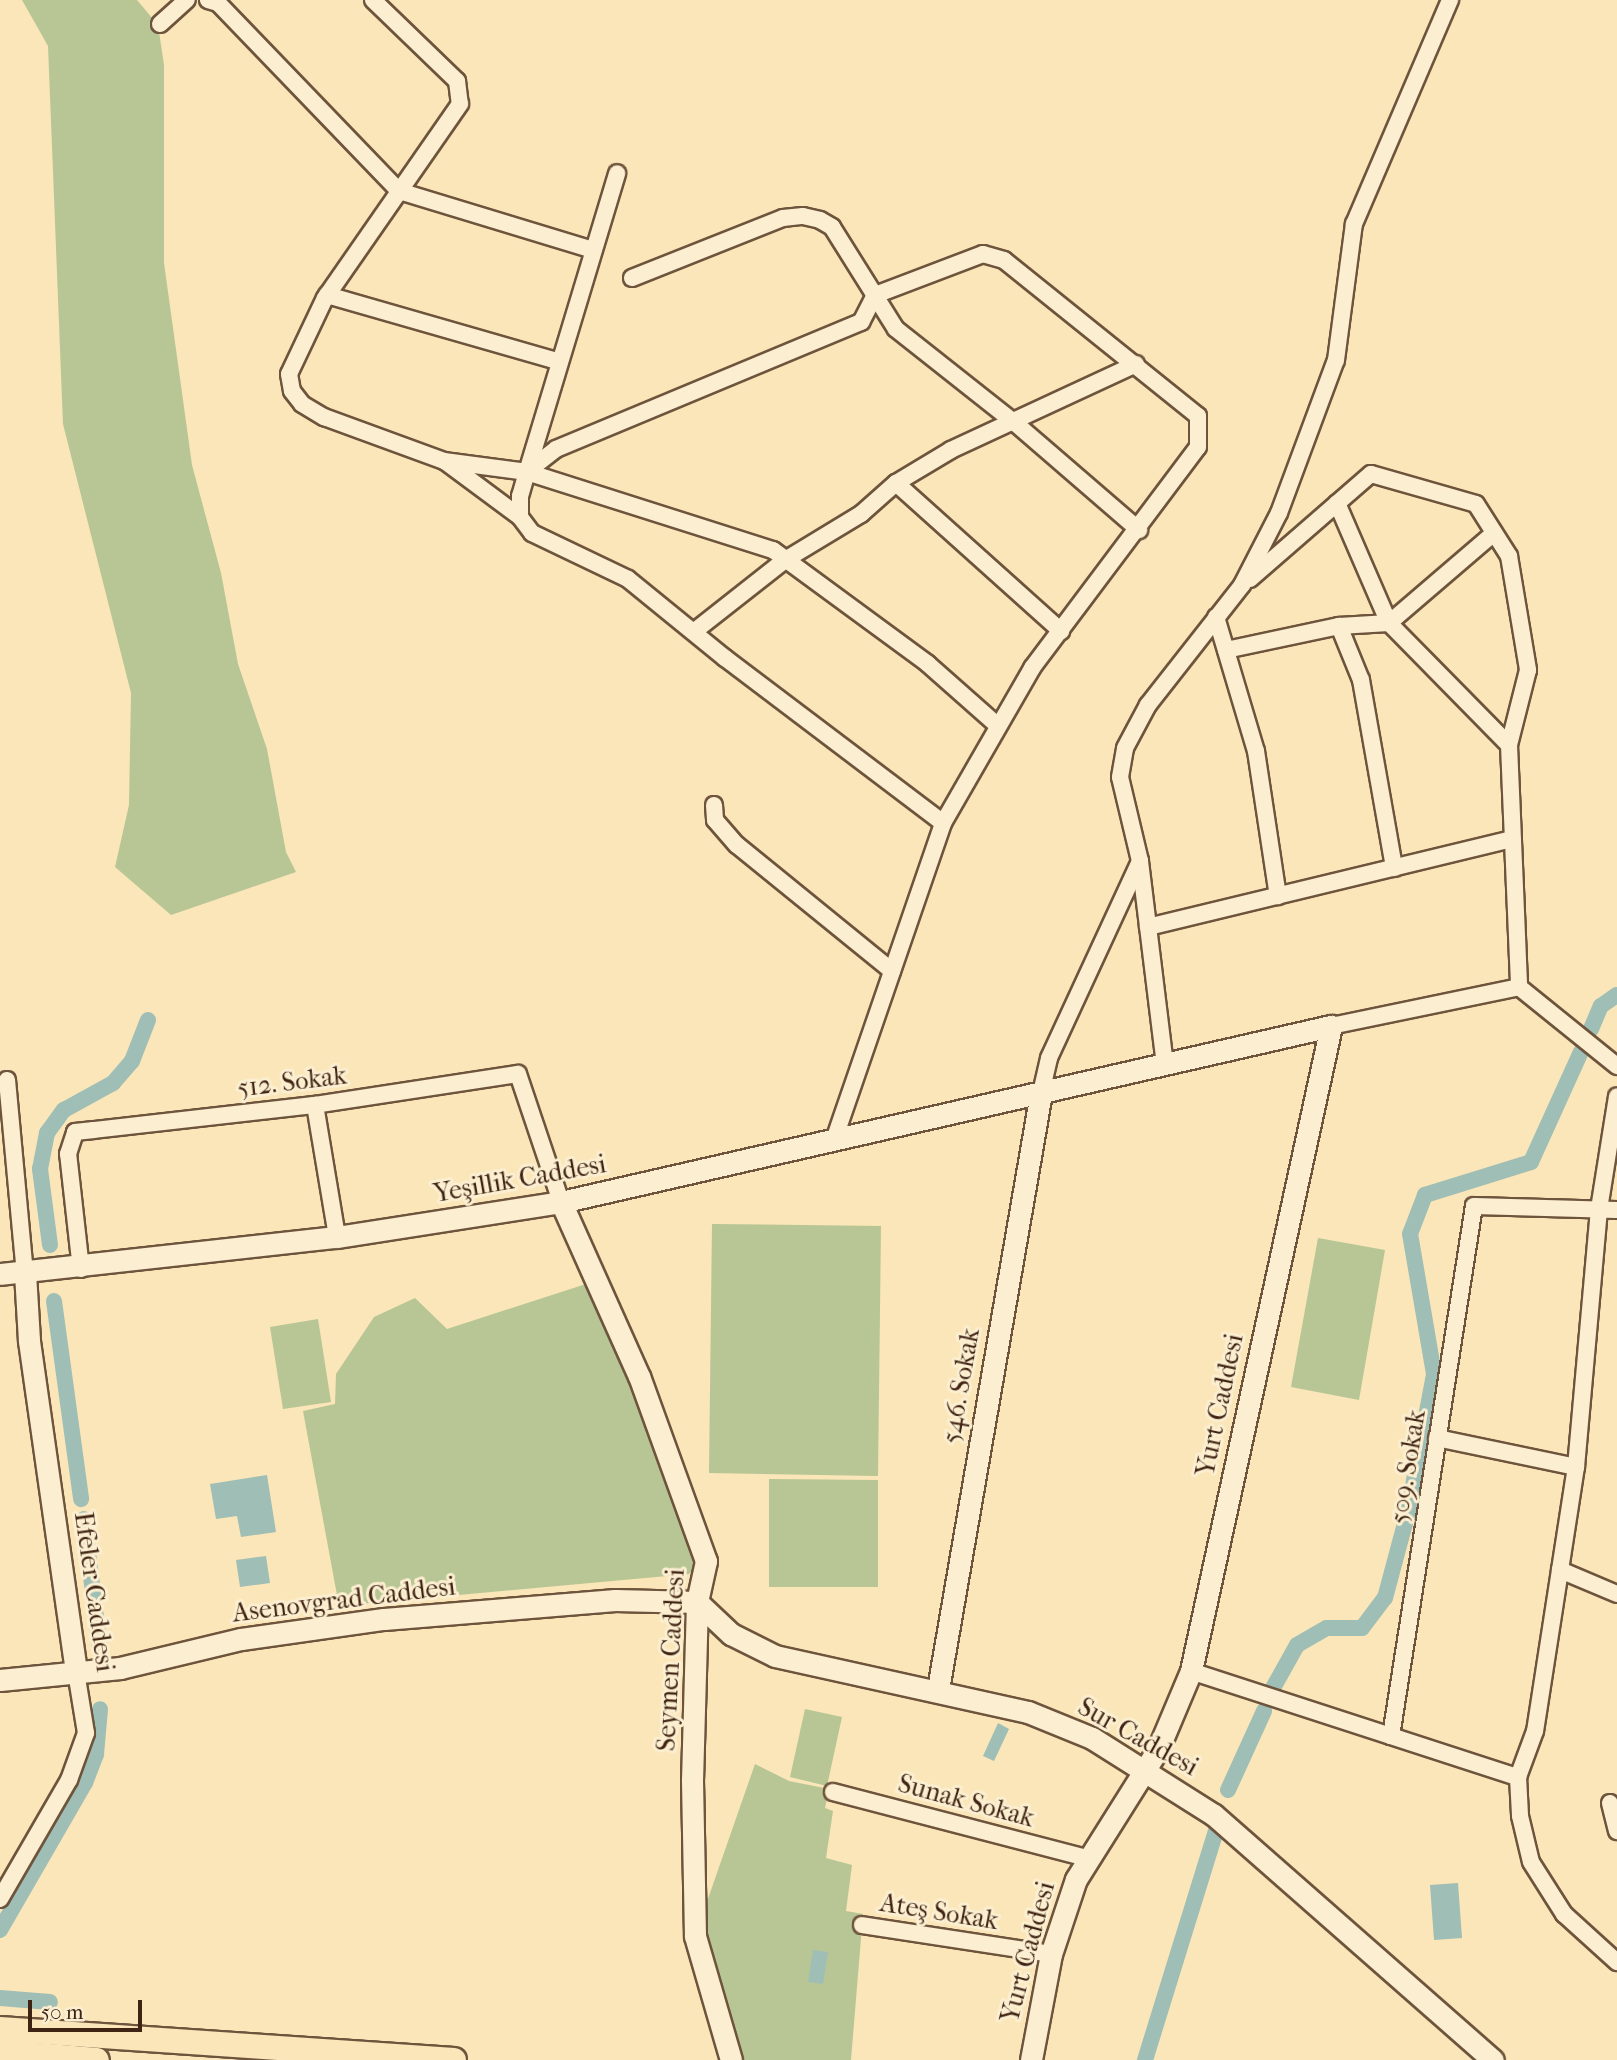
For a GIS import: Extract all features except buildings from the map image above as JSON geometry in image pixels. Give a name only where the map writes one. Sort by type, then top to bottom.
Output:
[{"type":"main road","points":[[1041,1094],[1331,1026]]},
{"type":"main road","name":"Yurt Caddesi","points":[[1031,2060],[1051,1954],[1086,1858],[1158,1749],[1191,1671],[1331,1026]]},
{"type":"main road","name":"Yeşillik Caddesi","points":[[0,1274],[80,1269],[337,1237],[561,1202],[1041,1094]]},
{"type":"main road","name":"546. Sokak","points":[[938,1689],[1041,1094]]},
{"type":"main road","name":"Seymen Caddesi","points":[[561,1202],[639,1376],[706,1561],[697,1602],[691,1813],[695,1936],[731,2060]]},
{"type":"main road","name":"Efeler Caddesi","points":[[25,1273],[29,1341],[76,1672]]},
{"type":"main road","name":"Asenovgrad Caddesi","points":[[0,1679],[120,1668],[241,1639],[384,1619],[615,1600],[697,1602]]},
{"type":"main road","name":"Sur Caddesi","points":[[697,1602],[731,1634],[775,1656],[938,1689],[1028,1712],[1092,1738],[1214,1815],[1487,2057]]},
{"type":"main road","points":[[0,2029],[454,2060]]},
{"type":"main road","points":[[0,2052],[97,2060]]},
{"type":"street","points":[[160,24],[187,0]]},
{"type":"street","points":[[208,0],[218,4],[399,191],[593,250]]},
{"type":"street","points":[[373,0],[457,81],[461,92],[460,104],[327,295],[289,374],[292,390],[302,404],[324,417],[444,461],[527,472],[773,550],[928,664],[996,725]]},
{"type":"street","points":[[1242,585],[1279,513],[1336,360],[1354,224],[1450,0]]},
{"type":"street","points":[[520,517],[527,472],[557,361],[617,173]]},
{"type":"street","points":[[632,278],[783,218],[803,216],[832,226],[896,329],[1015,423],[1139,530]]},
{"type":"street","points":[[527,472],[556,449],[861,322],[875,295],[983,254],[1004,260],[1198,416],[1198,447],[1139,530],[1061,631],[996,725],[943,823],[834,1140]]},
{"type":"street","points":[[327,295],[557,361]]},
{"type":"street","points":[[696,631],[785,560],[861,514],[896,483],[951,450],[1015,423],[1136,364]]},
{"type":"street","points":[[444,461],[520,517],[532,533],[628,579],[696,631],[725,658],[943,823]]},
{"type":"street","points":[[1165,1065],[1140,861],[1120,776],[1125,748],[1148,705],[1242,585],[1371,474],[1476,504],[1509,556],[1528,670],[1509,745],[1519,987],[1617,1066]]},
{"type":"street","points":[[896,483],[1061,631]]},
{"type":"street","points":[[1337,503],[1389,623],[1509,745]]},
{"type":"street","points":[[1226,650],[1339,626],[1389,623],[1494,533]]},
{"type":"street","points":[[1216,617],[1256,751],[1278,896]]},
{"type":"street","points":[[1339,626],[1361,680],[1394,868]]},
{"type":"street","points":[[715,805],[715,820],[737,845],[892,971]]},
{"type":"street","points":[[1148,927],[1513,839]]},
{"type":"street","points":[[1041,1094],[1049,1058],[1140,861]]},
{"type":"street","points":[[1331,1026],[1519,987]]},
{"type":"street","name":"512. Sokak","points":[[80,1269],[68,1154],[75,1132],[315,1105],[518,1073],[561,1202]]},
{"type":"street","points":[[6,1080],[25,1273]]},
{"type":"street","points":[[1617,1096],[1599,1209],[1576,1467],[1535,1731],[1518,1777],[1520,1816],[1531,1861],[1564,1914],[1617,1962]]},
{"type":"street","points":[[315,1105],[337,1237]]},
{"type":"street","name":"509. Sokak","points":[[1391,1736],[1474,1206],[1599,1209]]},
{"type":"street","points":[[1599,1209],[1617,1210]]},
{"type":"street","points":[[1437,1438],[1576,1467]]},
{"type":"street","points":[[1560,1570],[1617,1594]]},
{"type":"street","points":[[1191,1671],[1518,1777]]},
{"type":"street","name":"Efeler Caddesi","points":[[0,1899],[69,1780],[86,1733],[76,1672]]},
{"type":"street","name":"Sunak Sokak","points":[[833,1792],[1086,1858]]},
{"type":"street","points":[[1610,1803],[1617,1831]]},
{"type":"street","name":"Ateş Sokak","points":[[862,1925],[1051,1954]]},
{"type":"green space","points":[[22,0],[137,0],[158,25],[164,65],[164,263],[192,465],[221,573],[238,664],[267,749],[286,852],[296,872],[171,915],[115,867],[129,805],[131,693],[63,424],[48,46]]},
{"type":"green space","points":[[712,1224],[881,1226],[878,1476],[709,1473]]},
{"type":"green space","points":[[1318,1238],[1385,1250],[1359,1400],[1291,1387]]},
{"type":"green space","points":[[586,1284],[631,1384],[697,1566],[689,1574],[339,1606],[303,1411],[335,1404],[336,1374],[374,1317],[415,1298],[447,1329]]},
{"type":"green space","points":[[318,1319],[331,1402],[283,1409],[270,1327]]},
{"type":"green space","points":[[769,1479],[878,1480],[878,1587],[769,1587]]},
{"type":"green space","points":[[805,1709],[842,1717],[827,1786],[790,1777]]},
{"type":"green space","points":[[755,1764],[789,1781],[829,1789],[825,1808],[833,1811],[826,1858],[852,1865],[846,1911],[863,1914],[851,2060],[731,2060],[695,1936]]},
{"type":"water","points":[[267,1475],[276,1532],[241,1537],[237,1516],[216,1519],[210,1484]]},
{"type":"water","points":[[266,1556],[270,1583],[240,1587],[236,1560]]},
{"type":"water","points":[[998,1723],[1009,1729],[994,1761],[983,1756]]},
{"type":"water","points":[[1458,1883],[1462,1938],[1434,1940],[1430,1885]]},
{"type":"water","points":[[813,1950],[828,1952],[823,1984],[808,1982]]},
{"type":"waterway","points":[[1591,1029],[1601,1006],[1617,995]]},
{"type":"waterway","points":[[50,1245],[40,1169],[47,1133],[64,1110],[113,1083],[132,1061],[148,1020]]},
{"type":"waterway","points":[[1273,1688],[1297,1645],[1327,1628],[1362,1628],[1385,1598],[1408,1512],[1434,1374],[1410,1234],[1425,1195],[1531,1162],[1581,1052]]},
{"type":"waterway","points":[[54,1301],[81,1499]]},
{"type":"waterway","points":[[84,1519],[100,1649]]},
{"type":"waterway","points":[[0,1930],[85,1783],[96,1754],[100,1709]]},
{"type":"waterway","points":[[1228,1790],[1264,1711]]},
{"type":"waterway","points":[[1145,2060],[1216,1830]]},
{"type":"waterway","points":[[0,1998],[50,2002]]}]
